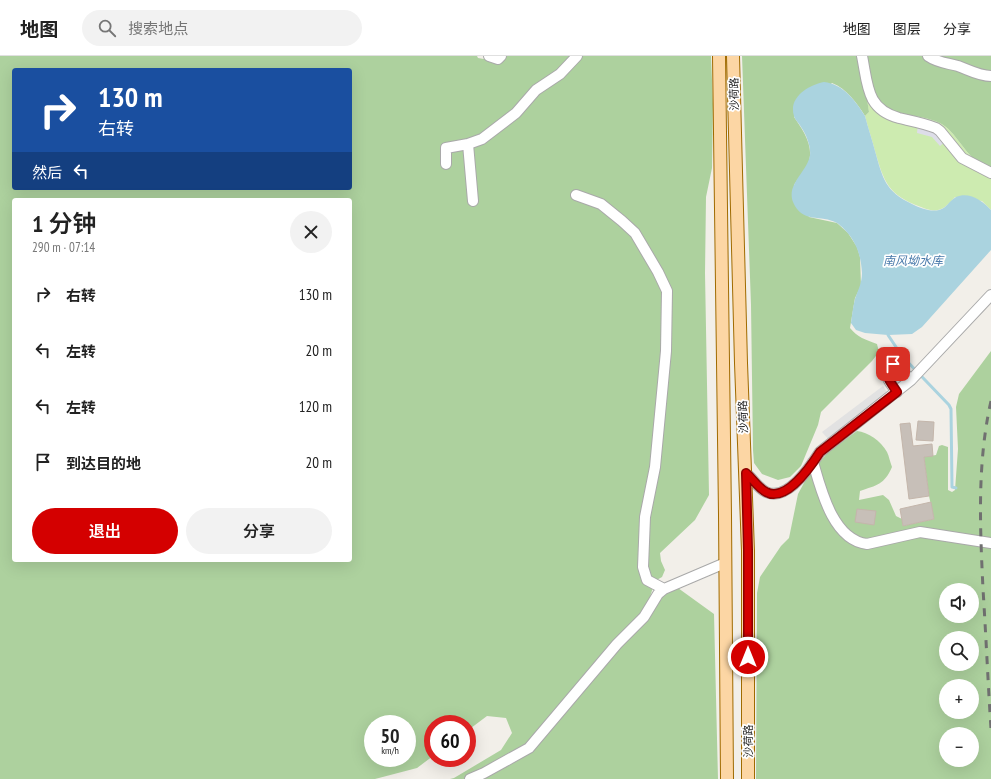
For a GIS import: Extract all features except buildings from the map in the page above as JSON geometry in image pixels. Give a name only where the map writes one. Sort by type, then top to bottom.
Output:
[{"type":"main road","name":"沙荷路","points":[[719,56],[727,779]]},
{"type":"main road","name":"沙荷路","points":[[733,56],[741,363],[748,550],[748,779]]},
{"type":"lane","points":[[489,56],[498,58],[500,56]]},
{"type":"lane","points":[[446,164],[446,148],[468,144],[482,139],[516,113],[536,90],[560,74],[576,56]]},
{"type":"lane","points":[[862,56],[872,100],[880,110],[898,118],[936,128],[962,158],[991,173]]},
{"type":"lane","points":[[928,56],[941,63],[959,67],[980,75],[991,76]]},
{"type":"lane","points":[[468,144],[473,201]]},
{"type":"lane","points":[[576,195],[601,204],[634,233],[658,272],[667,291],[666,351],[655,467],[645,517],[643,567],[647,580],[664,589]]},
{"type":"lane","points":[[746,473],[764,491],[771,494],[783,492],[794,484],[820,452],[913,378],[991,295]]},
{"type":"lane","points":[[897,392],[887,376],[886,370],[889,365],[893,364],[898,366],[913,378]]},
{"type":"lane","points":[[813,462],[822,491],[834,518],[843,530],[861,544],[920,532],[991,543]]},
{"type":"lane","points":[[470,779],[484,773],[529,748],[618,644],[644,617],[658,594],[664,589],[725,563]]},
{"type":"green space","points":[[0,56],[477,56],[478,58],[500,60],[507,56],[711,56],[713,104],[712,168],[706,197],[705,273],[709,495],[695,520],[660,553],[661,561],[665,570],[662,577],[655,581],[650,597],[652,601],[671,588],[678,588],[714,614],[718,779],[450,779],[472,767],[476,767],[476,765],[501,750],[512,733],[506,718],[487,716],[476,724],[476,715],[424,715],[424,763],[417,768],[375,779],[0,779]]},
{"type":"green space","points":[[742,56],[991,56],[991,167],[984,166],[972,157],[946,127],[931,120],[891,109],[884,105],[874,93],[868,95],[867,99],[869,112],[865,116],[855,101],[847,93],[832,83],[794,117],[807,139],[810,158],[808,164],[794,185],[809,217],[837,223],[848,233],[857,247],[860,257],[861,286],[855,298],[850,328],[865,340],[877,344],[879,352],[872,361],[821,412],[818,425],[801,466],[790,477],[778,480],[762,474],[754,463],[751,305]]},
{"type":"green space","points":[[874,93],[883,104],[891,109],[931,120],[946,127],[972,157],[984,166],[991,167],[991,210],[982,201],[955,197],[944,208],[940,210],[932,210],[901,198],[894,192],[881,171],[865,116],[869,112],[867,100],[868,95]]},
{"type":"green space","points":[[991,351],[991,779],[756,779],[757,593],[760,577],[781,546],[789,538],[798,494],[805,481],[828,452],[857,431],[870,435],[881,444],[887,452],[892,467],[886,478],[879,484],[860,491],[859,500],[883,495],[889,500],[896,516],[902,519],[903,526],[934,519],[929,496],[924,457],[936,455],[939,446],[942,445],[948,447],[948,490],[952,492],[955,490],[958,449],[956,407],[959,394]]},
{"type":"shaded area","points":[[918,123],[947,140],[940,146],[932,137],[917,133]]},
{"type":"shaded area","points":[[883,386],[889,395],[829,440],[822,432]]},
{"type":"water","name":"南风坳水库","points":[[824,82],[831,83],[843,89],[853,99],[865,116],[883,177],[886,183],[896,194],[915,205],[932,210],[942,209],[956,197],[966,195],[980,200],[991,210],[991,250],[922,327],[912,334],[888,335],[865,333],[856,330],[851,323],[854,302],[861,283],[862,273],[859,254],[855,243],[838,223],[831,220],[807,216],[797,209],[793,202],[792,189],[806,167],[810,155],[809,144],[803,130],[794,116],[794,103],[806,89]]},
{"type":"waterway","points":[[888,335],[902,356],[949,405],[951,409],[952,487],[956,488]]},
{"type":"railway","points":[[991,401],[983,448],[981,495],[983,589],[991,729]]},
{"type":"route","points":[[748,657],[746,473],[760,488],[767,493],[778,494],[788,489],[794,484],[820,452],[897,392],[886,373],[887,367],[893,364]]}]
